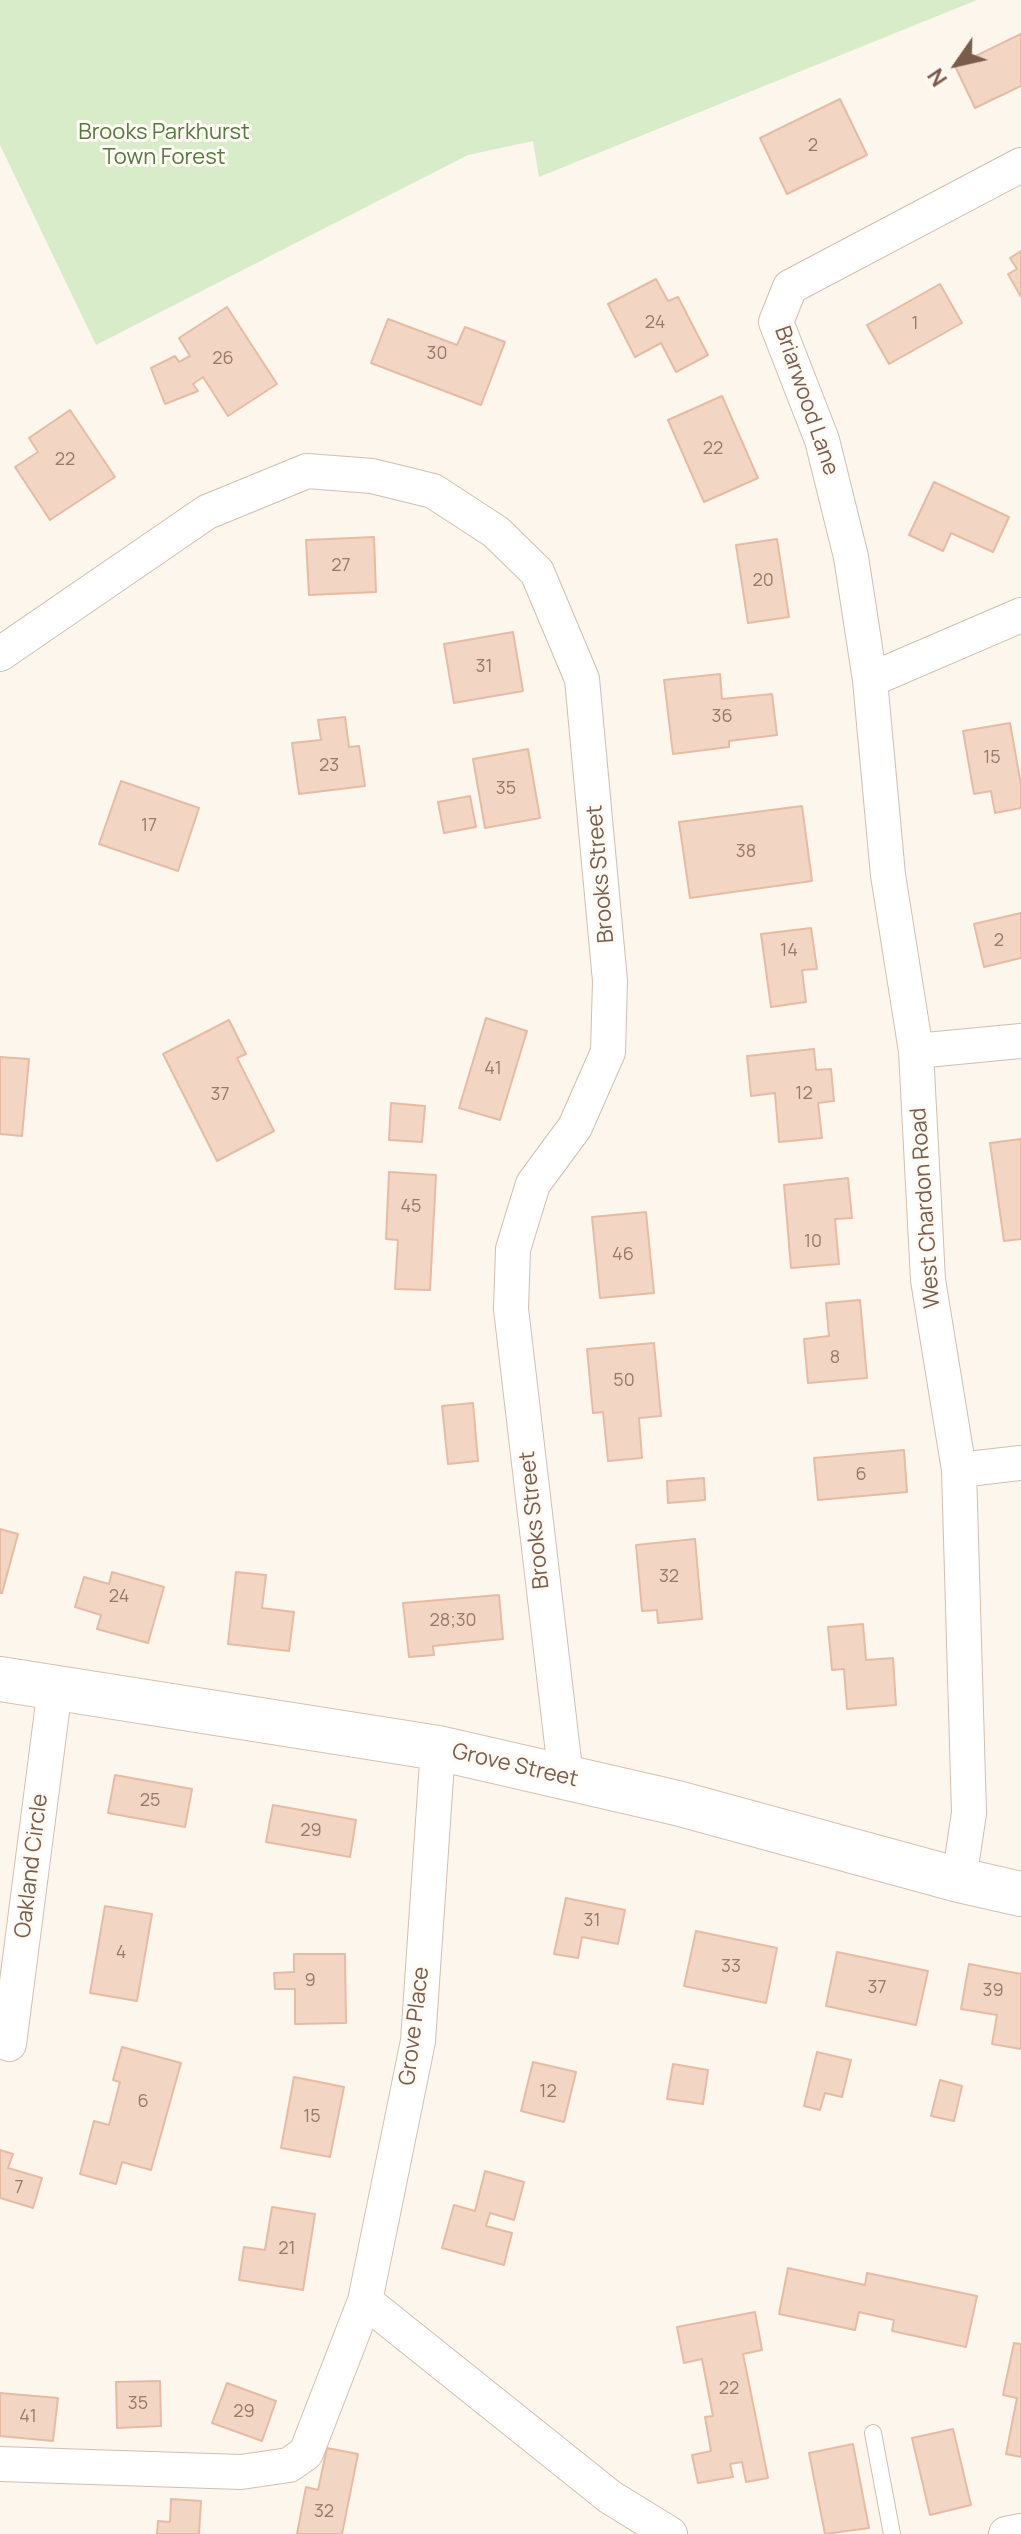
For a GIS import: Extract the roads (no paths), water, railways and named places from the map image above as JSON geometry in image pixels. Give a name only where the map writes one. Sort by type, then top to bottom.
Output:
[{"type":"street","name":"Briarwood Lane","points":[[870,680],[838,499],[822,440],[776,322],[790,287],[1021,165]]},
{"type":"street","name":"Brooks Street","points":[[0,654],[207,512],[307,471],[372,476],[433,491],[496,532],[537,572],[582,679],[610,981],[608,1052],[575,1127],[533,1184],[513,1249],[511,1309],[566,1778]]},
{"type":"street","points":[[870,680],[1021,615]]},
{"type":"street","name":"West Chardon Road","points":[[870,680],[888,875],[916,1051],[928,1280],[959,1470],[969,1813],[959,1880]]},
{"type":"street","points":[[916,1051],[1021,1041]]},
{"type":"street","points":[[959,1470],[1021,1463]]},
{"type":"street","name":"Grove Street","points":[[0,1679],[194,1707],[438,1748],[677,1803],[1021,1894]]},
{"type":"street","name":"Oakland Circle","points":[[9,2044],[55,1688]]},
{"type":"street","name":"Grove Place","points":[[0,2464],[241,2472],[294,2463],[306,2453],[365,2301],[418,2041],[438,1748]]},
{"type":"street","points":[[365,2301],[610,2497],[670,2534]]},
{"type":"street","points":[[1006,2534],[1021,2531]]},
{"type":"lane","points":[[873,2433],[892,2534]]},
{"type":"park label","name":"Brooks Parkhurst Town Forest","points":[[164,146]]}]
